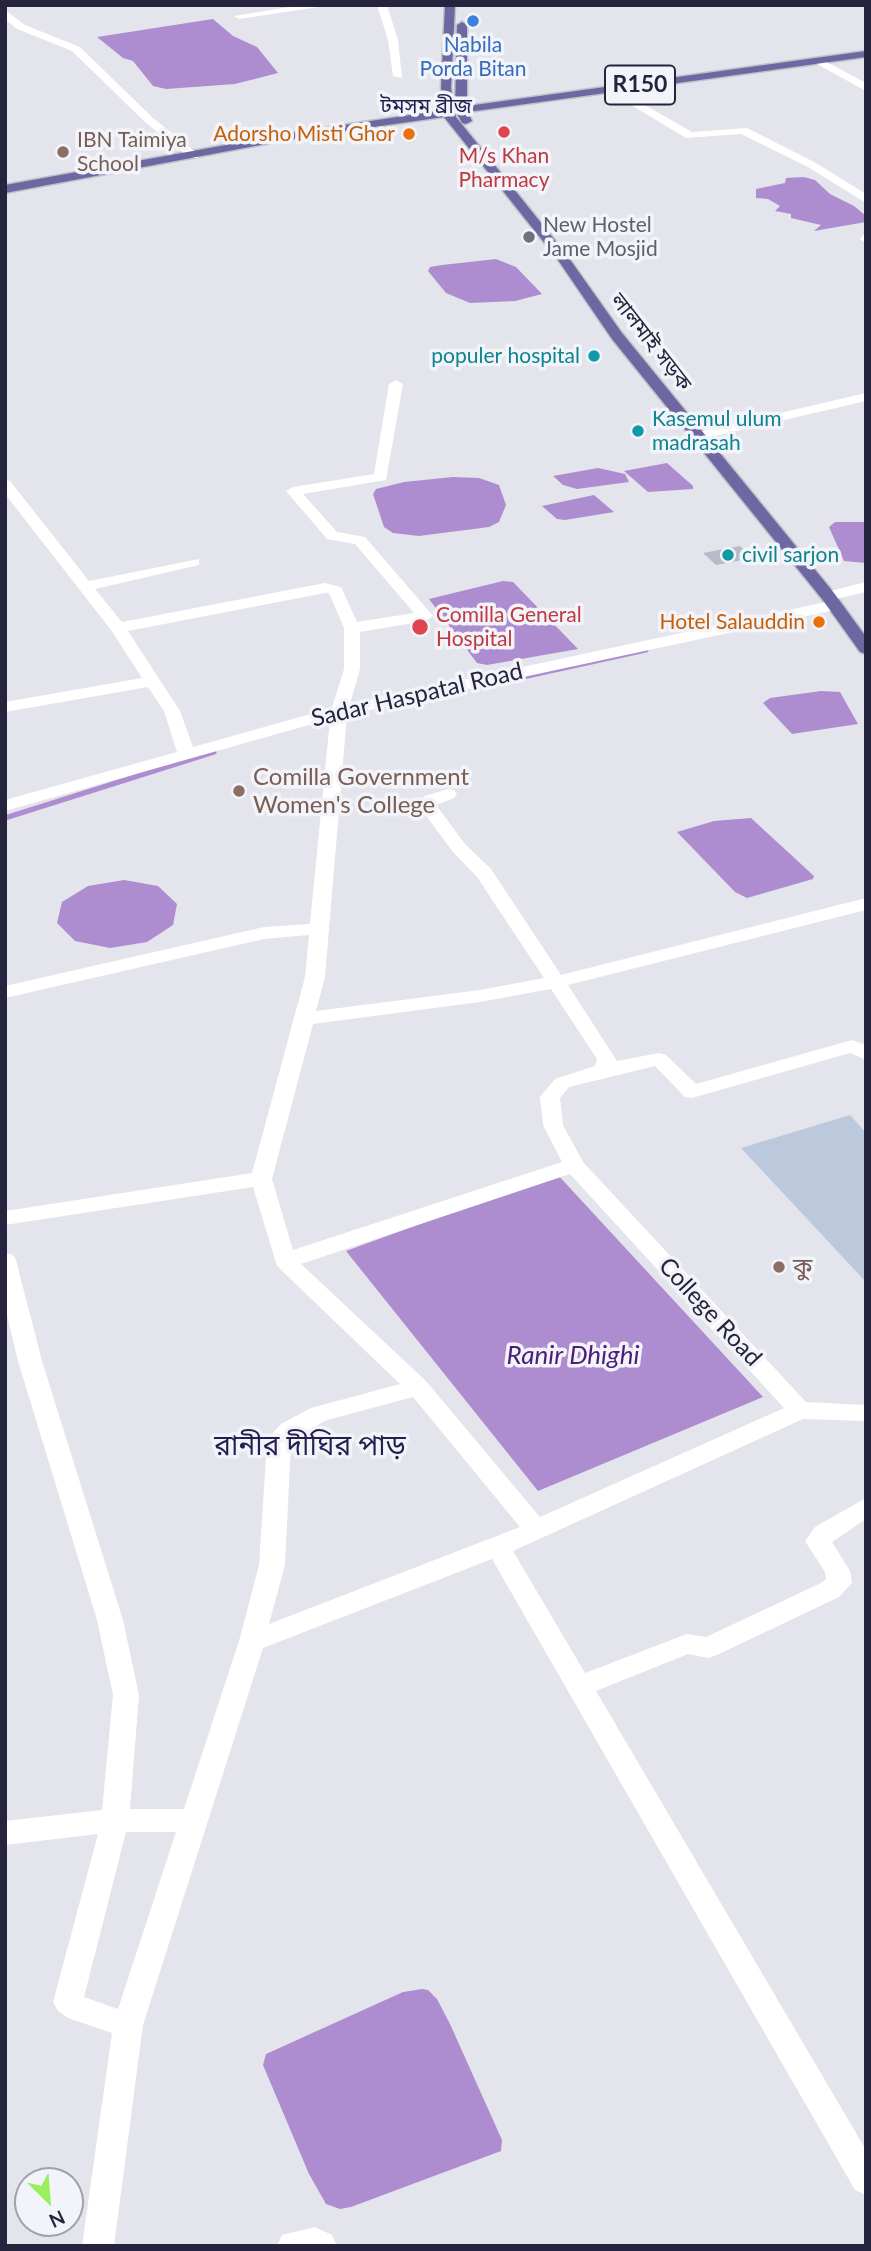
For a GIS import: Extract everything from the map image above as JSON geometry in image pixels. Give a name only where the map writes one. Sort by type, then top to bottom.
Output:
[{"type":"main road","points":[[450,5],[448,29],[455,114]]},
{"type":"main road","points":[[455,114],[462,5]]},
{"type":"main road","points":[[448,29],[462,29]]},
{"type":"main road","name":"R150","points":[[5,189],[281,140],[866,54]]},
{"type":"main road","name":"R150","points":[[455,114],[633,88]]},
{"type":"main road","name":"লালমাই সড়ক","points":[[455,114],[474,150],[484,157],[562,257],[617,336],[832,601],[866,649]]},
{"type":"street","points":[[239,16],[327,5]]},
{"type":"street","points":[[382,5],[393,40],[398,76]]},
{"type":"street","points":[[5,13],[21,27],[76,49],[139,111],[194,156]]},
{"type":"street","points":[[819,61],[866,88]]},
{"type":"street","points":[[617,92],[690,136],[743,130],[812,165],[866,199]]},
{"type":"street","points":[[352,628],[425,616],[360,540],[332,536],[293,491],[381,477],[396,384]]},
{"type":"street","points":[[698,436],[866,397]]},
{"type":"street","points":[[5,484],[118,628],[172,711],[186,753]]},
{"type":"street","points":[[86,586],[194,562]]},
{"type":"street","name":"Sadar Haspatal Road","points":[[5,806],[186,753],[832,601],[866,587]]},
{"type":"street","points":[[118,628],[333,588],[352,628],[352,669],[340,716],[315,977],[261,1179],[285,1261],[418,1387],[537,1529]]},
{"type":"street","points":[[5,707],[152,681]]},
{"type":"street","points":[[448,794],[431,800],[427,805],[459,849],[484,873],[607,1059],[604,1070]]},
{"type":"street","points":[[303,1019],[480,996],[556,982],[866,904]]},
{"type":"street","points":[[5,992],[264,933],[319,929]]},
{"type":"street","name":"College Road","points":[[800,1410],[574,1165],[553,1125],[550,1097],[562,1083],[604,1070],[659,1059],[692,1092],[852,1046],[866,1054]]},
{"type":"street","points":[[285,1261],[574,1165]]},
{"type":"street","points":[[5,1218],[261,1179]]},
{"type":"street","points":[[5,1260],[30,1361],[110,1620],[126,1695],[115,1820],[68,2003],[78,2010],[128,2025]]},
{"type":"street","points":[[98,2246],[128,2025],[252,1641],[272,1565],[279,1443],[289,1430],[319,1414],[418,1387]]},
{"type":"street","points":[[252,1641],[498,1547],[800,1410],[866,1413]]},
{"type":"street","points":[[579,1686],[687,1644],[708,1648],[830,1590],[839,1583],[837,1572],[818,1541],[824,1534],[866,1507]]},
{"type":"street","points":[[498,1547],[866,2180]]},
{"type":"street","points":[[5,1833],[115,1820],[192,1821]]},
{"type":"street","points":[[293,2246],[315,2242],[321,2246]]},
{"type":"shaded area","points":[[850,1115],[866,1133],[866,1282],[741,1148]]},
{"type":"water","points":[[213,19],[233,36],[257,47],[278,73],[235,84],[166,89],[153,86],[133,61],[123,58],[97,37]]},
{"type":"water","points":[[804,177],[815,180],[830,194],[854,206],[866,216],[866,222],[814,231],[821,225],[791,218],[791,214],[775,211],[780,206],[768,199],[756,198],[756,189],[785,183],[786,178]]},
{"type":"water","points":[[496,259],[516,267],[542,294],[515,301],[470,303],[446,293],[428,271],[430,267]]},
{"type":"water","points":[[667,463],[693,486],[693,489],[648,492],[624,471]]},
{"type":"water","points":[[598,468],[625,474],[629,482],[577,489],[563,485],[553,476]]},
{"type":"water","points":[[453,477],[479,478],[499,485],[506,505],[499,522],[489,527],[419,536],[393,533],[384,527],[373,494],[376,489],[404,482]]},
{"type":"water","points":[[594,495],[614,512],[565,520],[557,519],[542,506]]},
{"type":"water","points":[[835,522],[866,522],[866,563],[844,561],[829,527]]},
{"type":"water","points":[[503,581],[513,582],[578,649],[487,665],[477,663],[429,599]]},
{"type":"water","points":[[821,691],[840,692],[858,724],[792,734],[763,703],[770,698]]},
{"type":"water","points":[[751,818],[814,876],[813,879],[747,898],[735,892],[677,832],[714,821]]},
{"type":"water","points":[[124,880],[158,886],[177,904],[173,925],[147,942],[110,948],[75,941],[57,923],[62,902],[88,886]]},
{"type":"water","name":"Ranir Dhighi","points":[[557,1174],[763,1397],[538,1491],[346,1251]]},
{"type":"water","points":[[428,1990],[437,1999],[450,2024],[502,2140],[501,2151],[351,2207],[340,2209],[326,2204],[309,2174],[263,2065],[266,2054],[403,1992]]},
{"type":"building","name":"civil sarjon","points":[[740,546],[753,558],[716,565],[703,553]]},
{"type":"waterway","points":[[482,686],[646,650]]},
{"type":"waterway","points":[[5,818],[214,752]]},
{"type":"place","name":"Nabila Porda Bitan","points":[[473,21]]},
{"type":"place","name":"M/s Khan Pharmacy","points":[[504,132]]},
{"type":"place","name":"Adorsho Misti Ghor","points":[[409,134]]},
{"type":"place","name":"IBN Taimiya School","points":[[63,152]]},
{"type":"place","name":"New Hostel Jame Mosjid","points":[[529,237]]},
{"type":"place","name":"populer hospital","points":[[594,356]]},
{"type":"place","name":"Kasemul ulum madrasah","points":[[638,431]]},
{"type":"place","name":"civil sarjon","points":[[728,555]]},
{"type":"place","name":"Hotel Salauddin","points":[[819,622]]},
{"type":"place","name":"Comilla General Hospital","points":[[420,627]]},
{"type":"place","name":"Comilla Government Women's College","points":[[239,791]]},
{"type":"place","name":"কু","points":[[779,1267]]},
{"type":"district","name":"টমসম ব্রীজ","points":[[426,106]]},
{"type":"district","name":"রানীর দীঘির পাড়","points":[[310,1446]]}]
